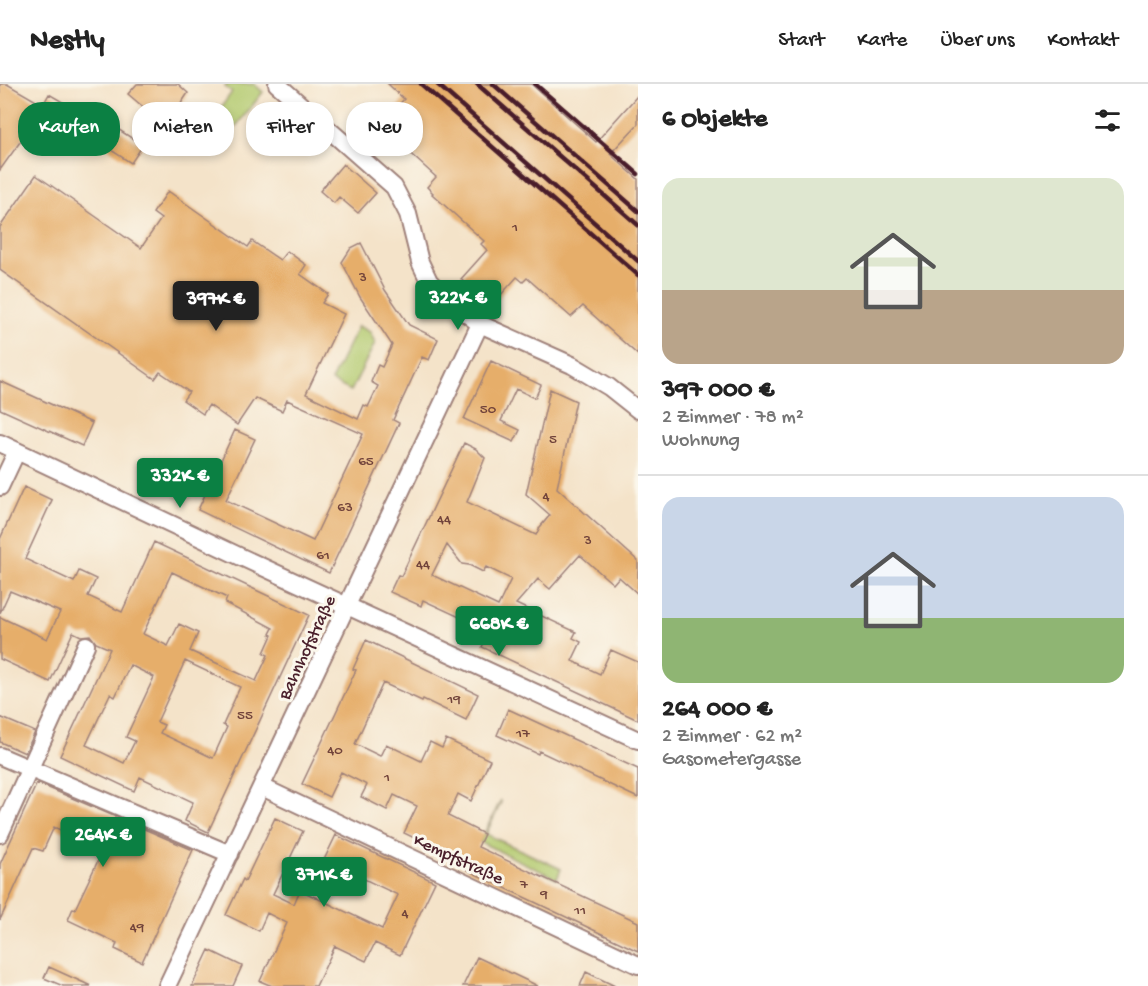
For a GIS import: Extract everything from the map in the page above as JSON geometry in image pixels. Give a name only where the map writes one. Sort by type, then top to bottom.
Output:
[{"type":"street","points":[[278,84],[394,187],[408,214],[420,262],[429,281],[456,307],[480,324],[572,365],[609,387],[636,408]]},
{"type":"street","name":"Bahnhofstraße","points":[[167,986],[480,324]]},
{"type":"street","points":[[0,443],[638,740]]},
{"type":"street","points":[[0,487],[17,451]]},
{"type":"street","points":[[0,834],[86,645]]},
{"type":"street","points":[[0,756],[230,854]]},
{"type":"street","name":"Kempfstraße","points":[[262,787],[638,965]]},
{"type":"green space","points":[[227,84],[254,84],[263,92],[255,102],[246,102],[246,113],[234,129],[234,102],[225,102],[232,92],[225,87]]},
{"type":"green space","points":[[358,326],[370,332],[375,343],[351,391],[331,381]]},
{"type":"green space","points":[[501,800],[486,834],[561,869],[557,879],[480,842]]},
{"type":"building","points":[[0,84],[7,84],[38,102],[18,102],[18,145],[0,170]]},
{"type":"building","points":[[137,84],[178,84],[188,93],[182,102],[137,102],[128,94]]},
{"type":"building","points":[[388,84],[531,84],[596,142],[638,95],[638,124],[610,154],[638,179],[638,355],[583,306],[571,317],[527,278],[523,282],[517,277],[491,306],[487,303],[482,308],[461,289],[465,283],[461,279],[487,250],[481,244],[484,241],[427,187],[436,177],[413,156],[423,156],[423,102],[401,102],[404,99]]},
{"type":"building","points":[[49,94],[63,102],[45,102]]},
{"type":"building","points":[[120,130],[132,138],[132,156],[136,156],[131,163],[120,156]]},
{"type":"building","points":[[343,164],[376,193],[358,213],[339,197],[334,203],[320,191]]},
{"type":"building","points":[[36,175],[141,248],[161,219],[153,213],[168,191],[248,247],[252,241],[280,260],[287,251],[306,265],[300,274],[328,294],[322,303],[344,314],[306,394],[358,419],[364,405],[368,407],[378,386],[371,382],[378,365],[382,367],[392,345],[360,297],[342,262],[351,248],[361,243],[385,290],[409,325],[438,339],[429,360],[422,357],[393,420],[399,423],[329,573],[198,510],[235,430],[255,439],[226,500],[313,541],[363,434],[287,400],[282,411],[255,398],[237,425],[209,405],[203,414],[183,400],[189,392],[160,372],[155,379],[0,270],[0,227]]},
{"type":"building","points":[[491,361],[541,385],[535,398],[516,389],[501,421],[520,430],[514,442],[464,419]]},
{"type":"building","points":[[0,381],[92,423],[82,446],[0,409]]},
{"type":"building","points":[[550,389],[576,401],[557,488],[638,561],[638,594],[619,577],[613,584],[580,555],[550,589],[538,579],[516,604],[576,632],[573,638],[581,642],[572,661],[600,674],[611,650],[638,662],[638,720],[482,647],[490,631],[423,600],[421,606],[390,592],[398,575],[401,576],[464,443],[476,449],[485,458],[467,502],[536,535],[550,515],[526,494]],"holes":[[[447,545],[462,564],[483,572],[486,567],[511,579],[498,606],[432,575]]]},
{"type":"building","points":[[24,487],[52,500],[25,559],[74,582],[79,571],[96,579],[88,596],[122,612],[154,542],[309,615],[208,832],[185,821],[193,802],[140,777],[134,791],[60,756],[110,649],[96,643],[90,635],[81,636],[73,632],[50,682],[0,659],[0,617],[47,639],[60,612],[10,591],[0,613],[0,539]],"holes":[[[172,572],[227,598],[225,603],[273,628],[264,653],[268,655],[256,681],[190,651],[198,633],[179,624],[168,646],[143,634]],[[185,661],[240,687],[223,725],[227,727],[213,758],[160,733],[164,725],[157,722]],[[130,665],[154,677],[126,737],[135,741],[124,763],[86,745],[110,694],[115,697]]]},
{"type":"building","points":[[366,640],[478,694],[466,720],[383,683],[355,744],[380,756],[386,744],[421,761],[430,742],[442,748],[446,739],[490,760],[471,801],[458,794],[448,816],[484,834],[478,847],[638,922],[638,951],[467,870],[470,865],[404,833],[417,806],[394,795],[387,810],[361,797],[367,785],[341,772],[329,797],[302,784],[356,670],[353,669]]},
{"type":"building","points":[[508,709],[638,769],[638,798],[539,751],[538,754],[497,735]]},
{"type":"building","points":[[0,717],[35,732],[25,753],[0,742]]},
{"type":"building","points":[[37,783],[193,850],[142,962],[115,949],[117,943],[68,920],[103,850],[54,827],[43,851],[33,848],[0,920],[0,864]]},
{"type":"building","points":[[275,818],[303,831],[273,894],[294,904],[300,890],[382,929],[398,895],[324,860],[336,835],[435,882],[400,955],[375,943],[366,961],[335,946],[316,986],[272,986],[260,981],[287,923],[267,913],[259,931],[226,915]]},
{"type":"building","points":[[209,950],[242,966],[233,986],[192,986]]},
{"type":"building","points":[[477,957],[538,986],[463,986]]},
{"type":"building","points":[[49,967],[91,986],[63,986],[44,978]]},
{"type":"building","points":[[586,972],[615,986],[580,986]]},
{"type":"railway","points":[[421,84],[638,275]]},
{"type":"railway","points":[[437,84],[638,261]]},
{"type":"railway","points":[[477,84],[638,225]]},
{"type":"railway","points":[[493,84],[638,211]]},
{"type":"railway","points":[[535,84],[638,174]]}]
